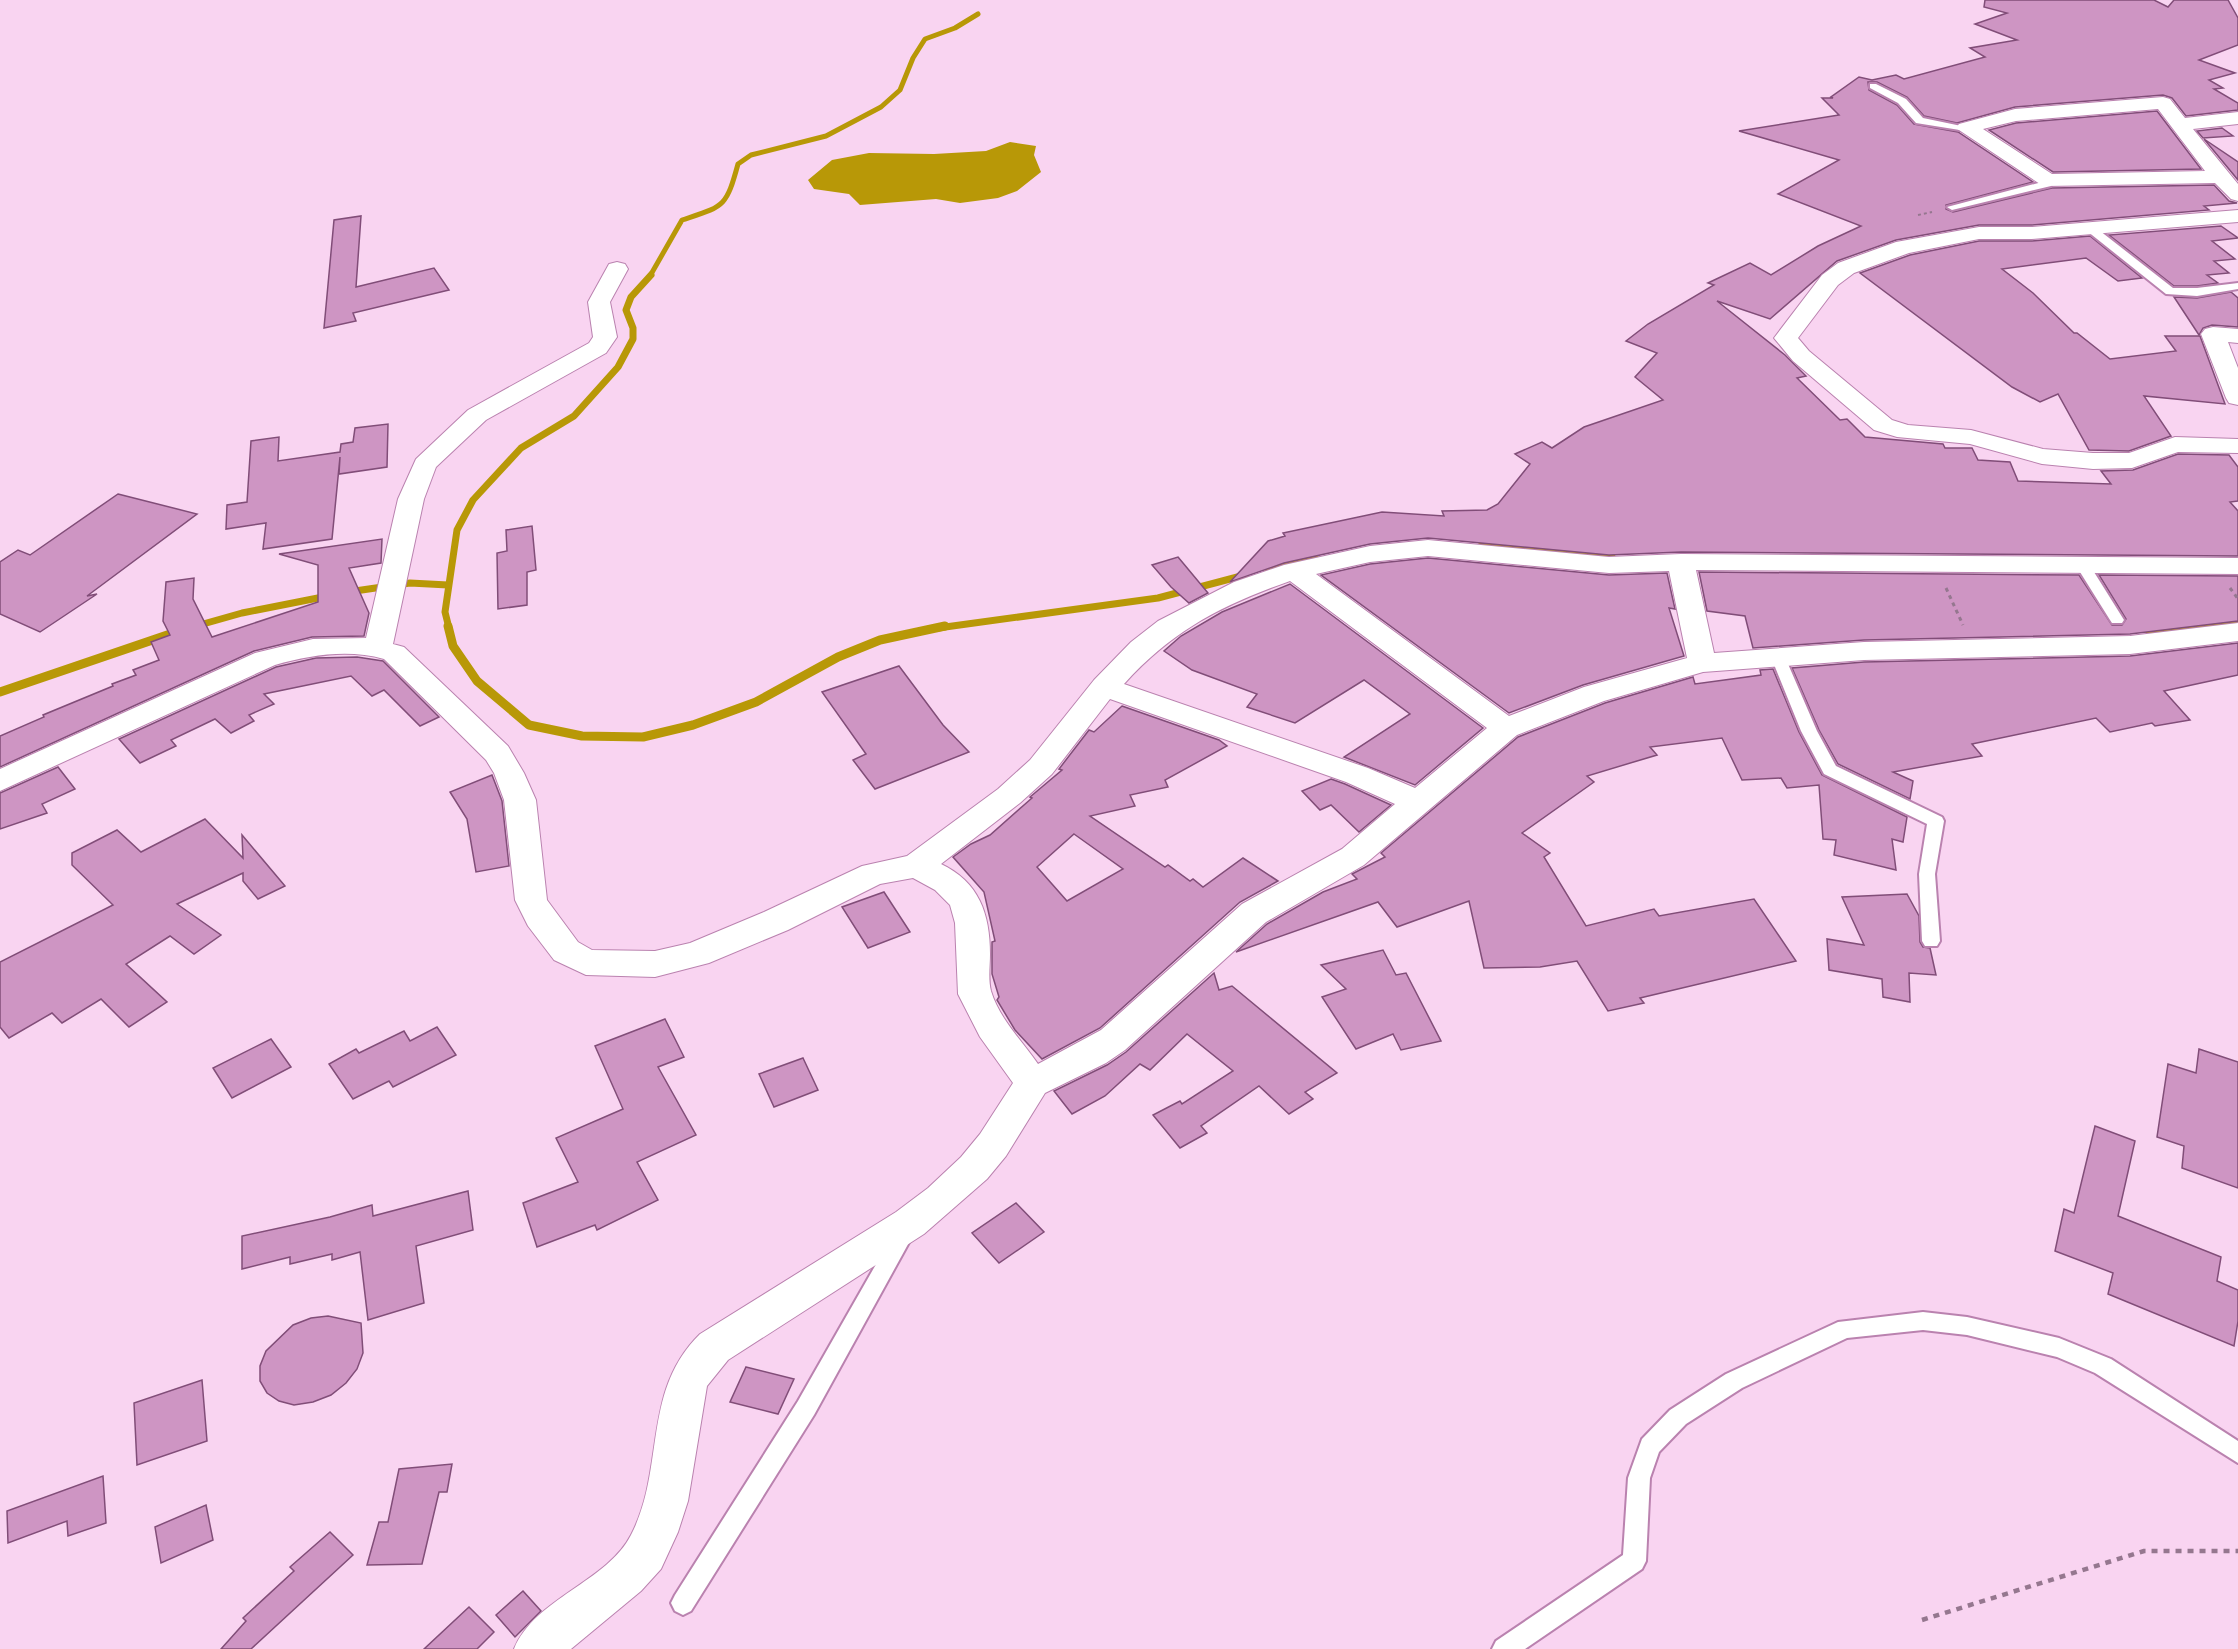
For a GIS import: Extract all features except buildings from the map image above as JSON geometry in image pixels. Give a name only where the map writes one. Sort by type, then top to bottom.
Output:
[{"type":"street","points":[[1966,128],[2015,115],[2163,103],[2182,124],[2217,177],[2238,195]]},
{"type":"street","points":[[2182,124],[2238,118]]},
{"type":"street","points":[[1966,128],[2002,148],[2047,180],[2217,177]]},
{"type":"street","points":[[2238,216],[2032,233],[1979,233],[1904,247],[1846,268],[1830,280],[1786,338],[1801,356],[1883,425],[1895,430],[1971,437],[2042,456],[2093,461],[2132,460],[2175,444],[2238,446]]},
{"type":"street","points":[[378,647],[411,499],[425,464],[477,415],[598,348],[605,337],[599,302],[617,269]]},
{"type":"street","points":[[2238,336],[2213,333],[2238,399]]},
{"type":"street","points":[[0,781],[265,659],[295,650],[328,645],[357,644],[378,647],[394,653],[497,753],[509,773],[520,800],[531,900],[540,917],[566,951],[586,962],[621,965],[655,964],[697,954],[776,921],[873,874],[916,866],[1009,796],[1041,767],[1104,687],[1140,648],[1168,627],[1244,588],[1294,571],[1370,554],[1428,548],[1610,565],[1681,562],[2238,566]]},
{"type":"street","points":[[1681,562],[1702,663]]},
{"type":"street","points":[[1294,571],[1506,728]]},
{"type":"street","points":[[537,1649],[572,1617],[625,1576],[645,1554],[656,1532],[666,1501],[682,1400],[688,1380],[699,1362],[714,1347],[910,1223],[974,1168],[993,1145],[1032,1083],[1094,1053],[1113,1040],[1254,913],[1353,857],[1506,728],[1594,694],[1702,663],[1973,647],[2130,645],[2238,632]]},
{"type":"street","points":[[1104,687],[1358,775],[1418,802]]},
{"type":"street","points":[[916,866],[941,877],[959,890],[969,909],[973,931],[974,992],[981,1008],[1032,1083]]},
{"type":"lane","points":[[1873,86],[1902,101],[1920,121],[1966,128]]},
{"type":"lane","points":[[1952,207],[2047,184],[2047,180]]},
{"type":"lane","points":[[2091,229],[2170,292],[2238,286]]},
{"type":"lane","points":[[2082,564],[2117,620]]},
{"type":"lane","points":[[1778,657],[1809,731],[1830,770],[1936,821],[1927,873],[1931,941]]},
{"type":"lane","points":[[683,1603],[806,1408],[910,1223]]},
{"type":"lane","points":[[1504,1649],[1634,1561],[1639,1478],[1650,1446],[1678,1417],[1734,1381],[1845,1329],[1923,1321],[1967,1326],[2059,1348],[2103,1366],[2238,1453]]},
{"type":"path","points":[[1948,594],[1953,603]]},
{"type":"path","points":[[1922,1620],[2144,1551],[2238,1551]]},
{"type":"shaded area","points":[[1010,142],[1036,146],[1034,155],[1041,172],[1017,191],[998,198],[960,203],[936,199],[860,205],[849,194],[814,189],[808,180],[832,160],[869,153],[934,154],[986,151]]},
{"type":"waterway","points":[[650,276],[682,220],[715,208],[726,197],[738,164],[751,155],[826,136],[881,107],[900,90],[913,58],[925,39],[955,28],[978,14]]},
{"type":"waterway","points":[[449,628],[445,612],[457,530],[473,500],[521,448],[574,416],[618,367],[633,339],[633,328],[626,310],[631,297],[651,275]]},
{"type":"waterway","points":[[1482,543],[1612,557]]},
{"type":"waterway","points":[[1267,568],[1315,556]]},
{"type":"waterway","points":[[938,628],[1158,598],[1245,575]]},
{"type":"waterway","points":[[348,592],[410,583],[448,585]]},
{"type":"waterway","points":[[196,626],[242,613],[328,596]]},
{"type":"waterway","points":[[2173,628],[2238,622]]},
{"type":"waterway","points":[[448,626],[453,646],[477,681],[529,725],[582,736],[643,737],[693,725],[756,702],[838,657],[880,640],[945,626]]},
{"type":"waterway","points":[[2149,630],[2190,626]]},
{"type":"waterway","points":[[0,692],[179,631]]}]
